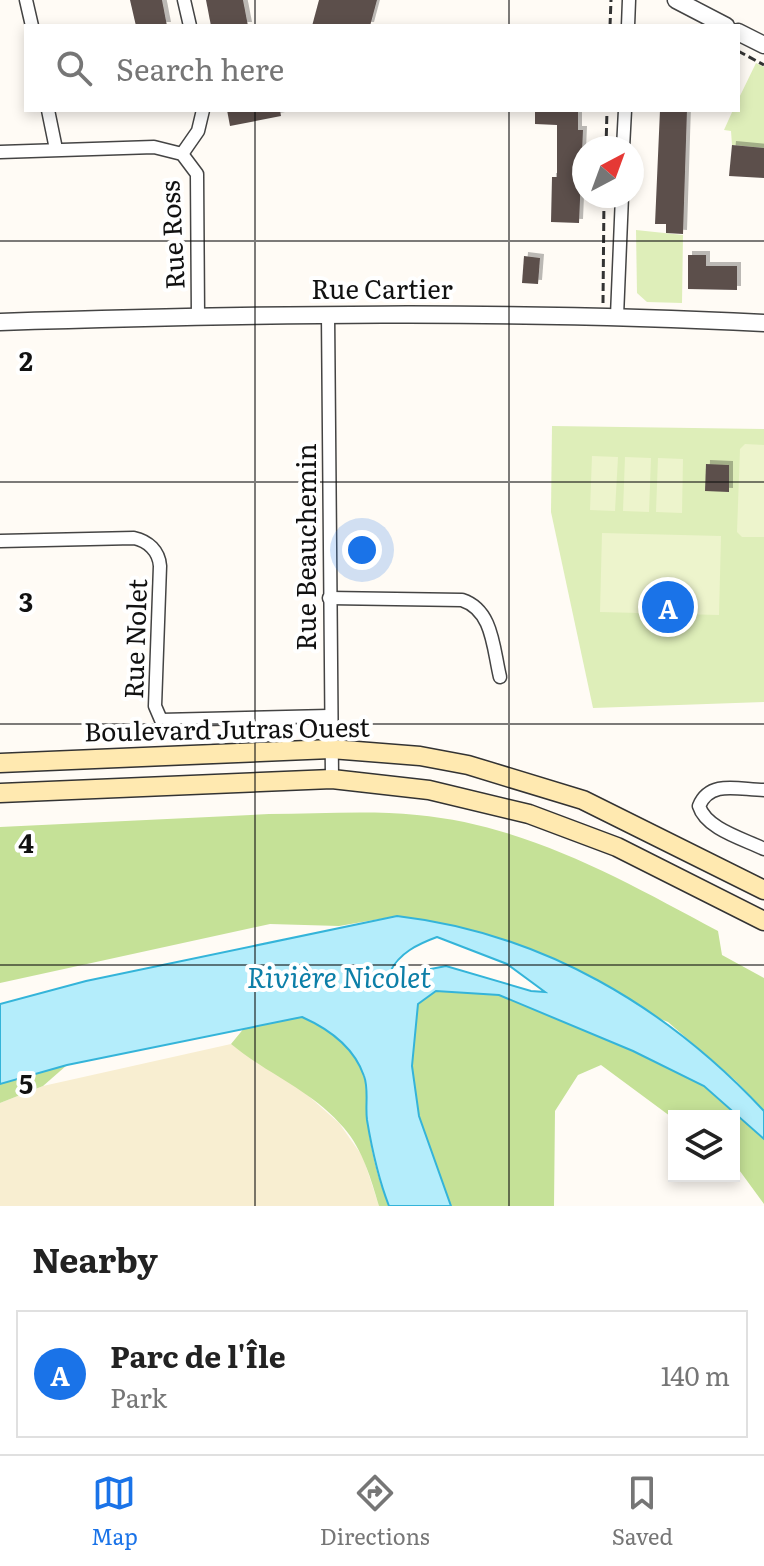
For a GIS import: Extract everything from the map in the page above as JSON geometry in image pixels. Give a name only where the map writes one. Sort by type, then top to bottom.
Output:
[{"type":"main road","name":"Boulevard Jutras Ouest","points":[[0,763],[331,749],[420,756],[542,785],[637,825],[764,890]]},
{"type":"main road","name":"Boulevard Jutras Ouest","points":[[0,793],[332,779],[429,790],[529,814],[617,847],[762,916]]},
{"type":"street","points":[[26,0],[32,24]]},
{"type":"street","points":[[184,0],[190,24]]},
{"type":"street","points":[[628,24],[629,0]]},
{"type":"street","points":[[676,0],[722,24]]},
{"type":"street","points":[[740,33],[764,45]]},
{"type":"street","points":[[48,112],[56,149]]},
{"type":"street","name":"Rue Ross","points":[[182,154],[198,131],[203,112]]},
{"type":"street","points":[[624,136],[625,112]]},
{"type":"street","name":"Rue Ross","points":[[0,152],[154,147],[182,154],[197,174],[198,317]]},
{"type":"street","points":[[617,316],[622,208]]},
{"type":"street","name":"Rue Cartier","points":[[0,322],[328,314],[617,316],[764,323]]},
{"type":"street","name":"Rue Beauchemin","points":[[328,314],[329,716],[332,779]]},
{"type":"street","name":"Rue Nolet","points":[[0,541],[134,538],[151,546],[160,556],[155,706],[161,720],[329,716]]},
{"type":"street","points":[[329,598],[462,600],[476,605],[485,615],[500,677]]},
{"type":"street","points":[[764,790],[718,787],[708,791],[699,806],[701,814],[712,823],[764,849]]},
{"type":"path","points":[[610,24],[611,0]]},
{"type":"path","points":[[740,52],[764,65]]},
{"type":"path","points":[[606,136],[607,112]]},
{"type":"path","points":[[604,208],[601,301],[617,316]]},
{"type":"shaded area","points":[[231,1044],[304,1092],[339,1123],[363,1157],[379,1206],[0,1206],[0,1103],[43,1086]]},
{"type":"green space","points":[[756,63],[764,67],[764,148],[732,145],[731,131],[724,130],[732,112],[740,112],[740,96]]},
{"type":"green space","points":[[636,230],[683,235],[682,303],[647,302],[637,293]]},
{"type":"green space","points":[[552,426],[764,429],[764,702],[593,708],[551,512]]},
{"type":"green space","points":[[745,444],[764,445],[764,537],[742,537],[737,532],[740,449]]},
{"type":"green space","points":[[592,456],[618,457],[615,511],[590,510]]},
{"type":"green space","points":[[625,457],[651,458],[649,512],[623,511]]},
{"type":"green space","points":[[658,458],[683,459],[682,513],[656,512]]},
{"type":"green space","points":[[602,533],[721,536],[719,615],[600,612]]},
{"type":"green space","points":[[362,812],[417,815],[497,830],[573,858],[718,931],[722,955],[764,978],[764,1111],[736,1081],[668,1022],[397,916],[339,926],[270,924],[0,983],[0,827]]},
{"type":"green space","points":[[436,991],[499,995],[633,1051],[704,1086],[731,1110],[668,1110],[668,1115],[601,1065],[578,1075],[555,1111],[554,1206],[451,1206],[419,1116],[412,1066],[418,1004]]},
{"type":"green space","points":[[302,1017],[341,1041],[362,1069],[372,1151],[389,1206],[379,1206],[366,1165],[344,1128],[332,1115],[231,1044],[245,1027]]},
{"type":"green space","points":[[67,1065],[43,1086],[0,1103],[0,1084]]},
{"type":"green space","points":[[740,1118],[764,1139],[764,1204],[740,1171]]},
{"type":"water","name":"Rivière Nicolet","points":[[397,916],[450,925],[551,957],[598,980],[643,1008],[726,1073],[764,1111],[764,1139],[740,1118],[740,1110],[731,1110],[704,1086],[633,1051],[499,995],[436,991],[418,1004],[412,1066],[419,1116],[451,1206],[389,1206],[373,1153],[367,1120],[367,1092],[360,1066],[347,1048],[322,1027],[302,1017],[67,1065],[0,1084],[0,1004],[86,981]],"holes":[[[437,937],[507,964],[545,992],[531,991],[446,966],[395,976],[390,972],[410,950]]]},
{"type":"building","points":[[130,0],[162,0],[167,24],[136,24]]},
{"type":"building","points":[[206,0],[243,0],[248,24],[211,24]]},
{"type":"building","points":[[319,0],[377,0],[371,24],[313,24]]},
{"type":"building","points":[[227,112],[280,112],[281,116],[230,126]]},
{"type":"building","points":[[535,112],[578,112],[578,130],[583,130],[583,136],[572,136],[572,208],[580,208],[579,223],[551,222],[552,177],[557,177],[557,125],[535,124]]},
{"type":"building","points":[[660,112],[687,112],[683,234],[666,233],[666,224],[655,224]]},
{"type":"building","points":[[732,145],[764,148],[764,178],[729,176]]},
{"type":"building","points":[[688,255],[706,255],[706,266],[737,266],[737,290],[688,289]]},
{"type":"building","points":[[524,256],[540,258],[538,284],[522,283]]},
{"type":"building","points":[[706,464],[729,465],[729,492],[705,491]]},
{"type":"place","name":"Parc de l'Île","points":[[668,607]]}]
